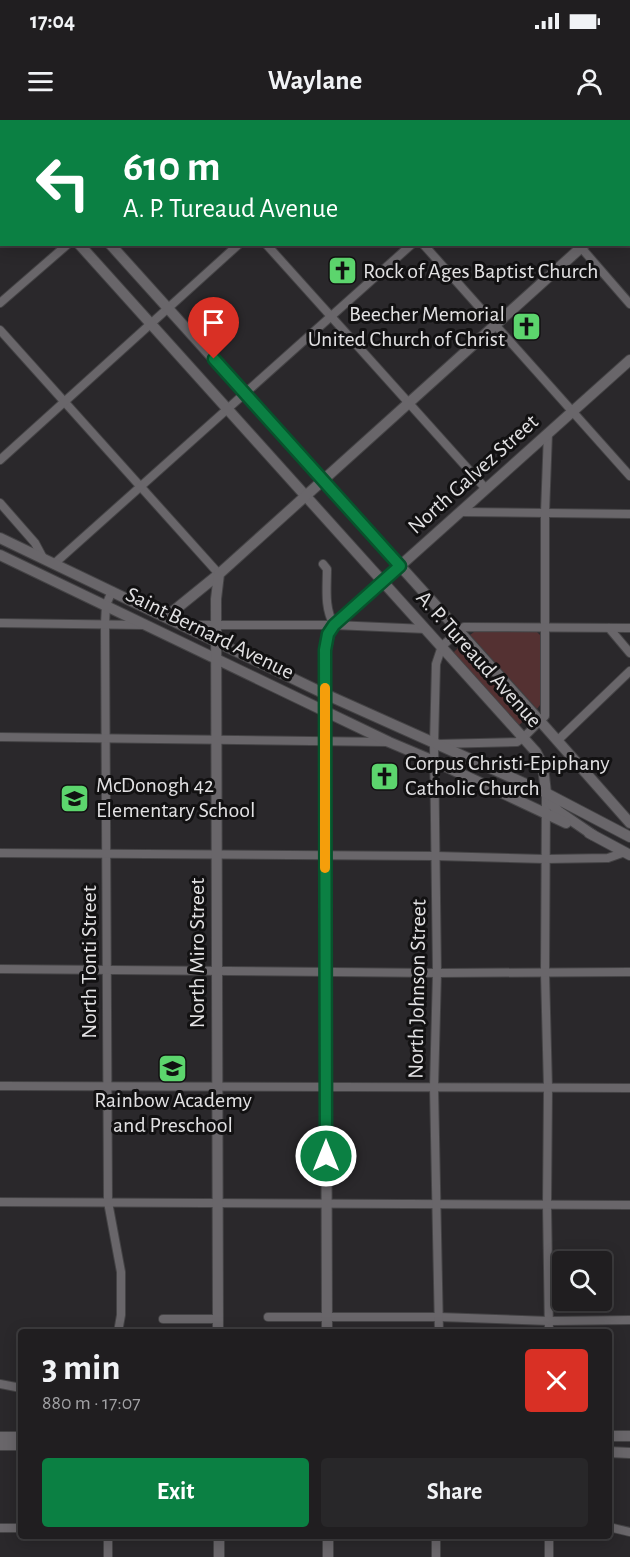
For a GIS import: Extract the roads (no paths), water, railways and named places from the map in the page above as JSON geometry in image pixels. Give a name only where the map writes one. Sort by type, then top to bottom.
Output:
[{"type":"street","points":[[0,303],[66,246]]},
{"type":"street","name":"A. P. Tureaud Avenue","points":[[81,246],[524,737],[536,752],[543,766],[546,793]]},
{"type":"street","name":"A. P. Tureaud Avenue","points":[[112,246],[630,823]]},
{"type":"street","points":[[0,460],[237,246]]},
{"type":"street","points":[[268,246],[486,489]]},
{"type":"street","points":[[55,563],[410,246]]},
{"type":"street","points":[[425,246],[630,476]]},
{"type":"street","points":[[166,617],[219,574],[581,246],[630,304]]},
{"type":"street","points":[[0,330],[219,574]]},
{"type":"street","name":"North Galvez Street","points":[[334,625],[630,360]]},
{"type":"street","points":[[434,744],[517,742],[545,716],[545,513],[548,433]]},
{"type":"street","points":[[0,503],[35,543],[43,558]]},
{"type":"street","points":[[460,512],[630,514]]},
{"type":"street","name":"Saint Bernard Avenue","points":[[1,540],[55,563],[325,694],[546,793],[630,837]]},
{"type":"street","name":"Saint Bernard Avenue","points":[[0,555],[389,742],[593,835],[627,854]]},
{"type":"street","points":[[323,564],[327,569],[328,610],[334,625]]},
{"type":"street","name":"North Miro Street","points":[[218,1329],[216,599],[219,574]]},
{"type":"street","name":"North Tonti Street","points":[[112,591],[106,605],[105,624],[108,1202],[121,1272],[121,1315],[119,1329]]},
{"type":"street","points":[[0,622],[149,626]]},
{"type":"street","points":[[181,625],[334,625],[426,629]]},
{"type":"street","points":[[327,1329],[325,650],[328,634],[334,625]]},
{"type":"street","points":[[442,646],[464,627],[630,628]]},
{"type":"street","points":[[609,628],[630,653]]},
{"type":"street","name":"North Johnson Street","points":[[439,1329],[434,1087],[437,973],[434,744],[436,664],[442,646]]},
{"type":"street","points":[[558,741],[630,671]]},
{"type":"street","points":[[0,737],[389,742]]},
{"type":"street","points":[[546,793],[545,973],[549,1329]]},
{"type":"street","points":[[546,793],[558,811],[593,835]]},
{"type":"street","points":[[0,853],[608,858],[627,854],[630,841]]},
{"type":"street","points":[[0,969],[437,973],[630,972]]},
{"type":"street","points":[[0,1086],[630,1088]]},
{"type":"street","points":[[0,1202],[630,1205]]},
{"type":"street","points":[[268,1317],[630,1320]]},
{"type":"street","points":[[163,1319],[218,1319]]},
{"type":"street","points":[[0,1384],[18,1387]]},
{"type":"street","points":[[612,1436],[630,1436]]},
{"type":"street","points":[[0,1437],[18,1437]]},
{"type":"street","points":[[0,1445],[18,1445]]},
{"type":"street","points":[[612,1452],[630,1453]]},
{"type":"street","points":[[0,1528],[18,1528]]},
{"type":"street","points":[[612,1528],[630,1532]]},
{"type":"street","points":[[108,1539],[108,1557]]},
{"type":"street","points":[[219,1539],[219,1557]]},
{"type":"street","points":[[328,1539],[328,1557]]},
{"type":"street","points":[[436,1539],[436,1557]]},
{"type":"street","points":[[549,1539],[549,1557]]},
{"type":"place","name":"Rock of Ages Baptist Church","points":[[342,271]]},
{"type":"place","name":"Beecher Memorial United Church of Christ","points":[[526,327]]},
{"type":"place","name":"Corpus Christi-Epiphany Catholic Church","points":[[384,776]]},
{"type":"place","name":"McDonogh 42 Elementary School","points":[[75,798]]},
{"type":"place","name":"Rainbow Academy and Preschool","points":[[173,1068]]}]
